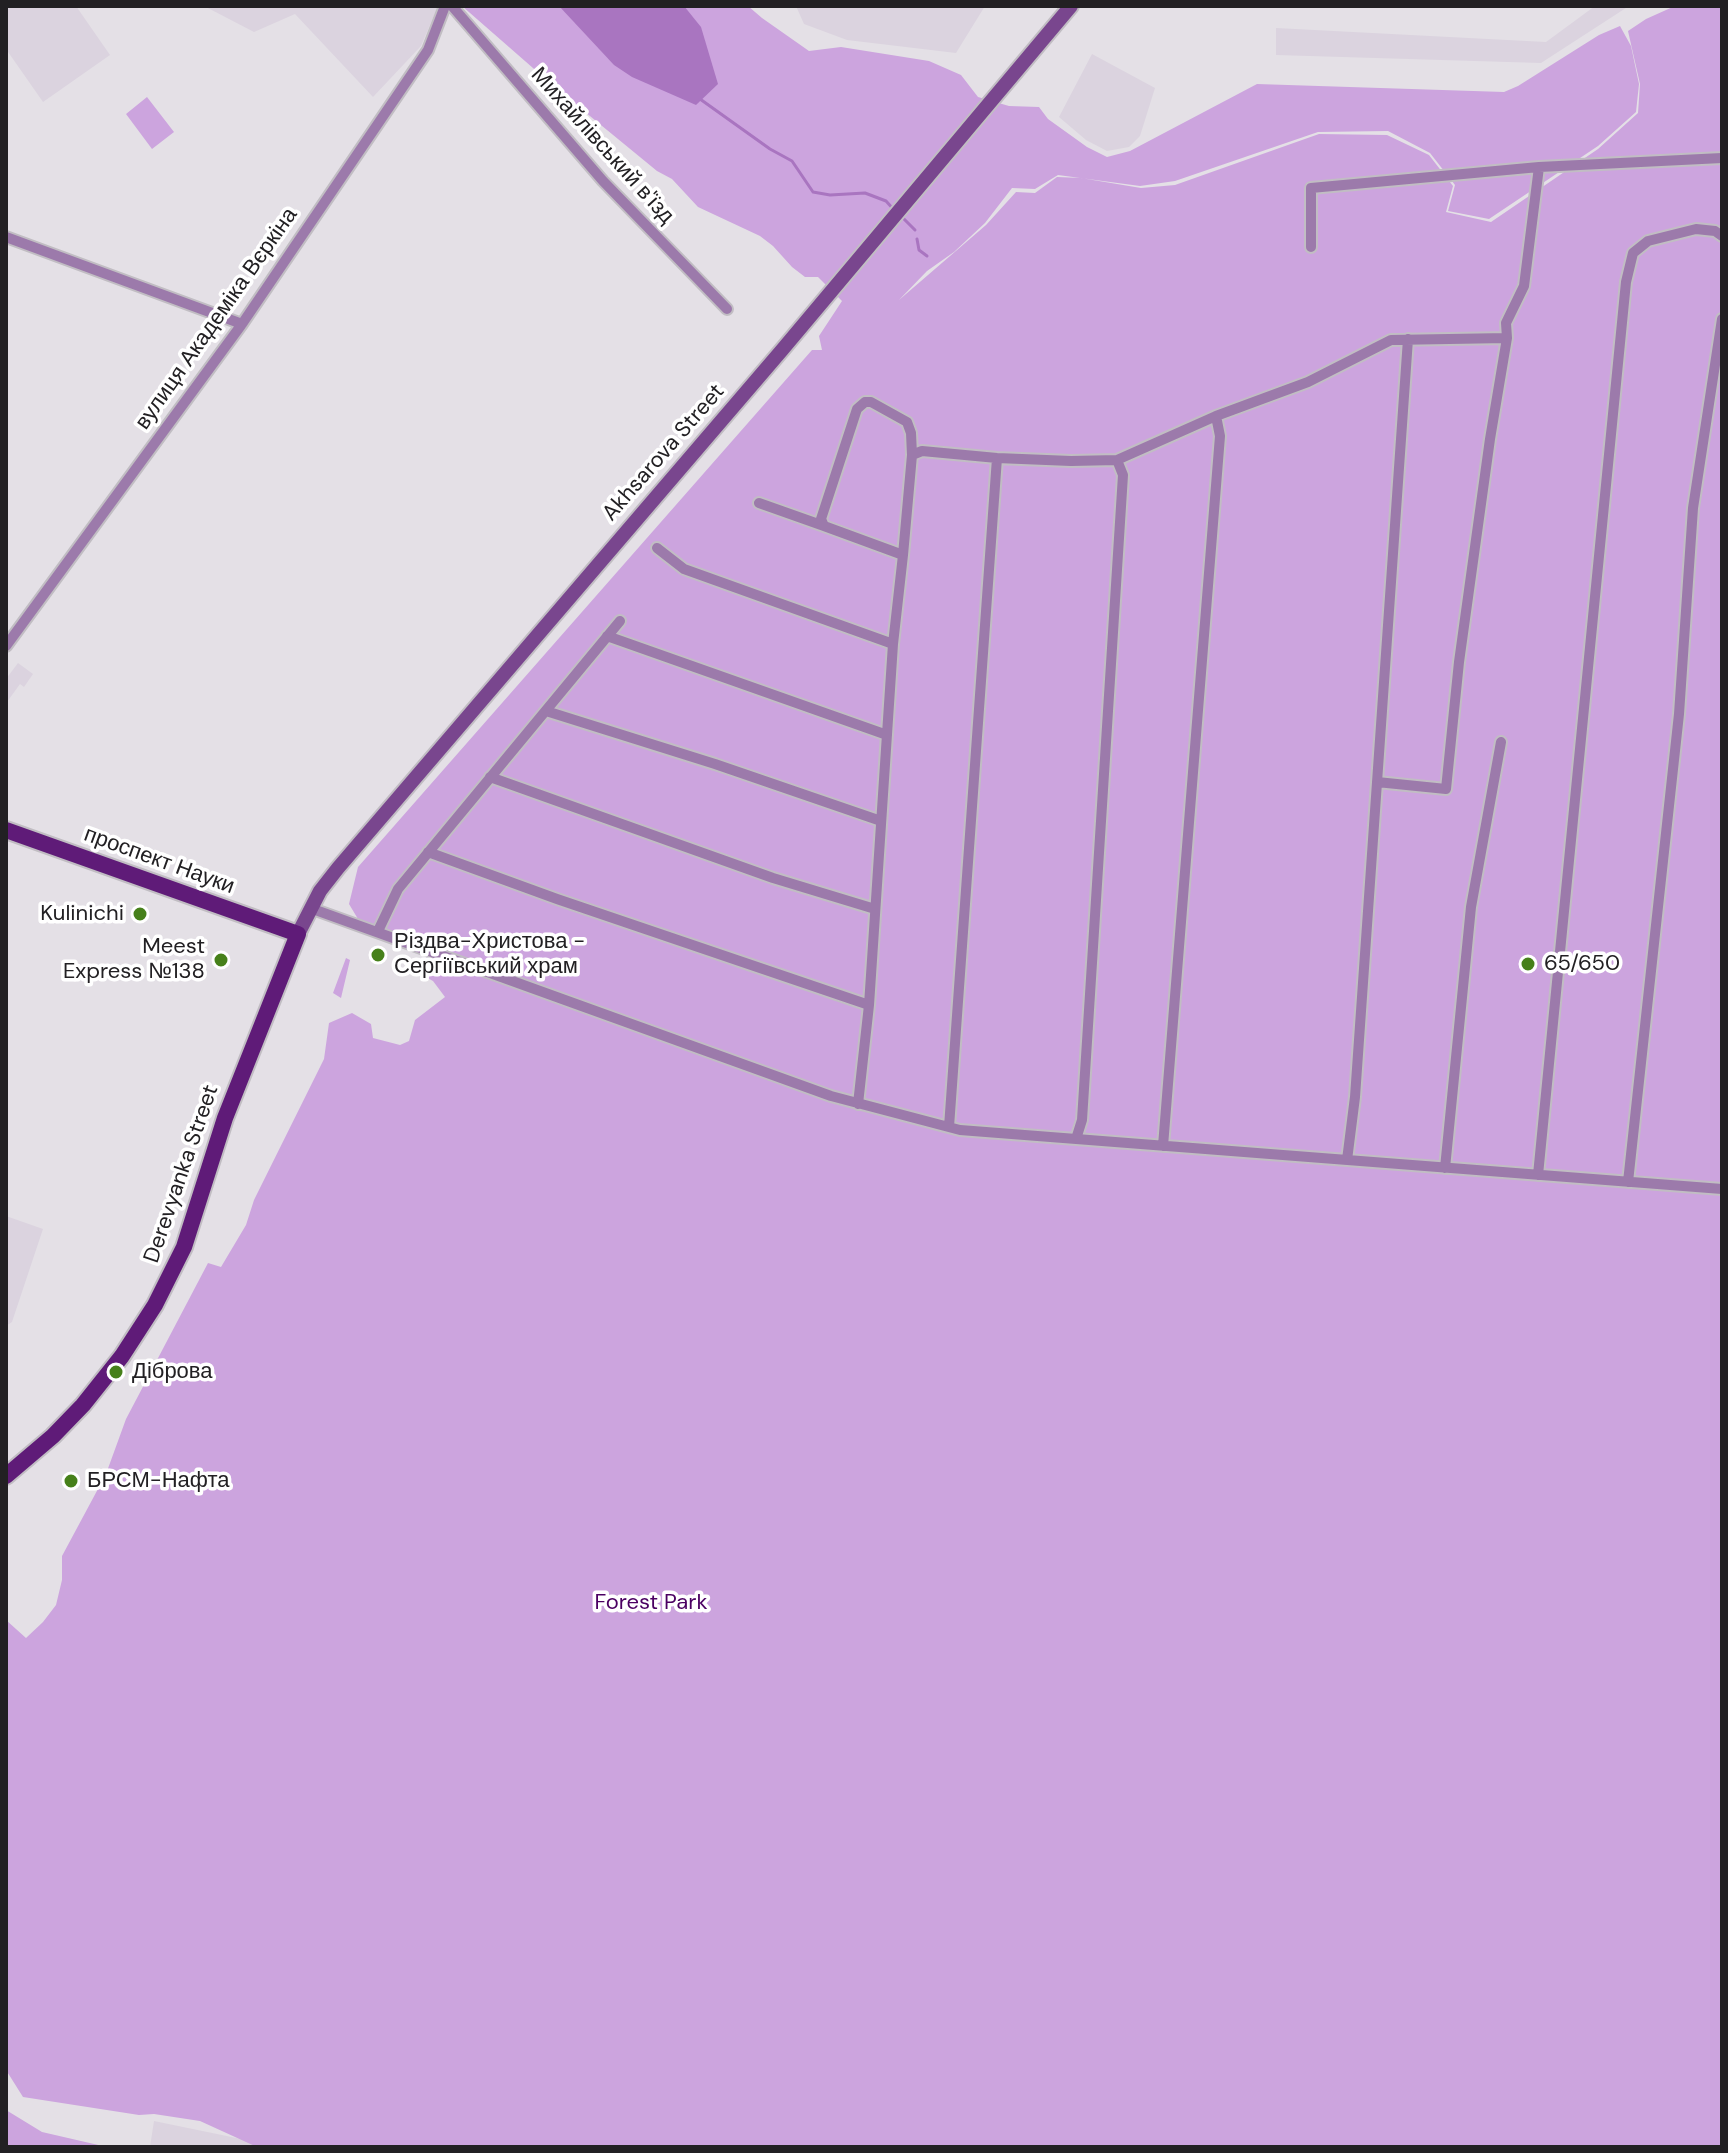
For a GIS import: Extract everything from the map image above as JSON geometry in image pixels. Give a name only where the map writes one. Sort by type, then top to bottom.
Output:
[{"type":"main road","name":"Akhsarova Street","points":[[298,934],[320,891],[347,857],[782,350],[1071,6]]},
{"type":"main road","name":"проспект Науки","points":[[6,830],[298,934]]},
{"type":"main road","name":"Derevyanka Street","points":[[6,1476],[53,1436],[83,1405],[122,1356],[155,1305],[184,1247],[225,1118],[298,934]]},
{"type":"street","name":"вулиця Академіка Вєркіна","points":[[6,646],[242,324],[428,50],[445,6]]},
{"type":"street","name":"Михайлівський в'їзд","points":[[452,6],[603,181],[727,309]]},
{"type":"street","points":[[1311,247],[1311,188],[1539,167],[1722,158]]},
{"type":"street","points":[[1377,782],[1446,789],[1463,632],[1507,338],[1506,323],[1524,286],[1539,167]]},
{"type":"street","points":[[1538,1175],[1626,282],[1633,253],[1648,241],[1696,229],[1715,231],[1722,236]]},
{"type":"street","points":[[6,237],[242,324]]},
{"type":"street","points":[[1628,1182],[1679,714],[1693,508],[1722,319]]},
{"type":"street","points":[[912,455],[922,451],[997,458],[1117,460],[1216,416],[1308,382],[1380,343],[1408,339],[1507,338]]},
{"type":"street","points":[[1347,1160],[1355,1097],[1408,339]]},
{"type":"street","points":[[824,526],[822,512],[860,405],[871,402],[907,422],[912,455],[893,644],[869,1005],[858,1104]]},
{"type":"street","points":[[1163,1146],[1220,436],[1216,416]]},
{"type":"street","points":[[949,1127],[997,458]]},
{"type":"street","points":[[1076,1139],[1082,1120],[1123,475],[1117,460]]},
{"type":"street","points":[[759,503],[903,555]]},
{"type":"street","points":[[657,548],[684,569],[893,644]]},
{"type":"street","points":[[378,931],[398,889],[620,621]]},
{"type":"street","points":[[607,636],[887,735]]},
{"type":"street","points":[[546,711],[881,821]]},
{"type":"street","points":[[1445,1168],[1471,907],[1501,742]]},
{"type":"street","points":[[490,777],[773,878],[875,909]]},
{"type":"street","points":[[428,852],[869,1005]]},
{"type":"street","points":[[310,908],[858,1104],[949,1127],[1722,1189]]},
{"type":"shaded area","points":[[6,6],[76,6],[110,55],[43,102],[6,49]]},
{"type":"shaded area","points":[[204,6],[438,6],[421,46],[373,97],[295,14],[254,32]]},
{"type":"shaded area","points":[[559,6],[684,6],[701,27],[718,84],[696,105],[632,77],[614,65]]},
{"type":"shaded area","points":[[796,6],[985,6],[956,53],[847,40],[804,24]]},
{"type":"shaded area","points":[[1595,6],[1629,6],[1541,63],[1276,55],[1276,28],[1546,42]]},
{"type":"shaded area","points":[[1092,54],[1155,88],[1140,136],[1129,147],[1107,151],[1086,140],[1059,117]]},
{"type":"shaded area","points":[[18,663],[33,674],[24,687],[20,684],[7,702],[6,679]]},
{"type":"shaded area","points":[[6,1216],[43,1229],[12,1322],[6,1326]]},
{"type":"shaded area","points":[[154,2121],[280,2147],[150,2147]]},
{"type":"green space","name":"Forest Park","points":[[462,6],[748,6],[809,51],[841,47],[929,61],[961,75],[978,97],[1009,106],[1039,107],[1048,119],[1087,147],[1107,157],[1130,151],[1257,84],[1504,92],[1599,35],[1620,26],[1631,46],[1639,84],[1636,112],[1598,146],[1489,219],[1448,211],[1455,185],[1430,153],[1388,131],[1318,132],[1175,181],[1140,186],[1084,178],[1141,188],[1175,185],[1319,134],[1387,135],[1429,155],[1453,186],[1446,212],[1491,222],[1598,149],[1638,113],[1640,84],[1628,31],[1675,6],[1722,6],[1722,2147],[257,2147],[200,2121],[23,2097],[6,2070],[6,1620],[26,1638],[56,1605],[62,1580],[62,1556],[106,1474],[126,1419],[208,1263],[221,1267],[246,1225],[254,1200],[324,1059],[329,1023],[352,1013],[371,1024],[373,1038],[400,1045],[409,1041],[415,1020],[445,997],[433,981],[409,968],[414,962],[426,958],[427,948],[358,919],[349,904],[358,867],[812,350],[822,350],[819,336],[842,301],[818,277],[805,277],[792,267],[760,236],[698,207],[672,179],[657,171],[557,89]],"holes":[[[1058,175],[1080,178],[1057,177],[1035,193],[1016,192],[986,225],[899,300],[927,271],[954,252],[985,223],[1012,188],[1035,189]]]},
{"type":"green space","points":[[147,97],[174,132],[152,149],[126,114]]},
{"type":"green space","points":[[346,958],[350,960],[341,998],[333,993]]},
{"type":"green space","points":[[6,2110],[42,2132],[107,2147],[6,2147]]},
{"type":"waterway","points":[[700,99],[792,161],[813,192],[830,195],[865,193],[886,201],[895,211]]},
{"type":"waterway","points":[[901,216],[915,230]]},
{"type":"waterway","points":[[917,239],[919,250],[927,256]]},
{"type":"place","name":"Kulinichi","points":[[140,914]]},
{"type":"place","name":"Різдва-Христова - Сергіївський храм","points":[[378,955]]},
{"type":"place","name":"Meest Express №138","points":[[221,960]]},
{"type":"place","name":"65/650","points":[[1528,964]]},
{"type":"place","name":"Діброва","points":[[116,1372]]},
{"type":"place","name":"БРСМ-Нафта","points":[[71,1481]]}]
